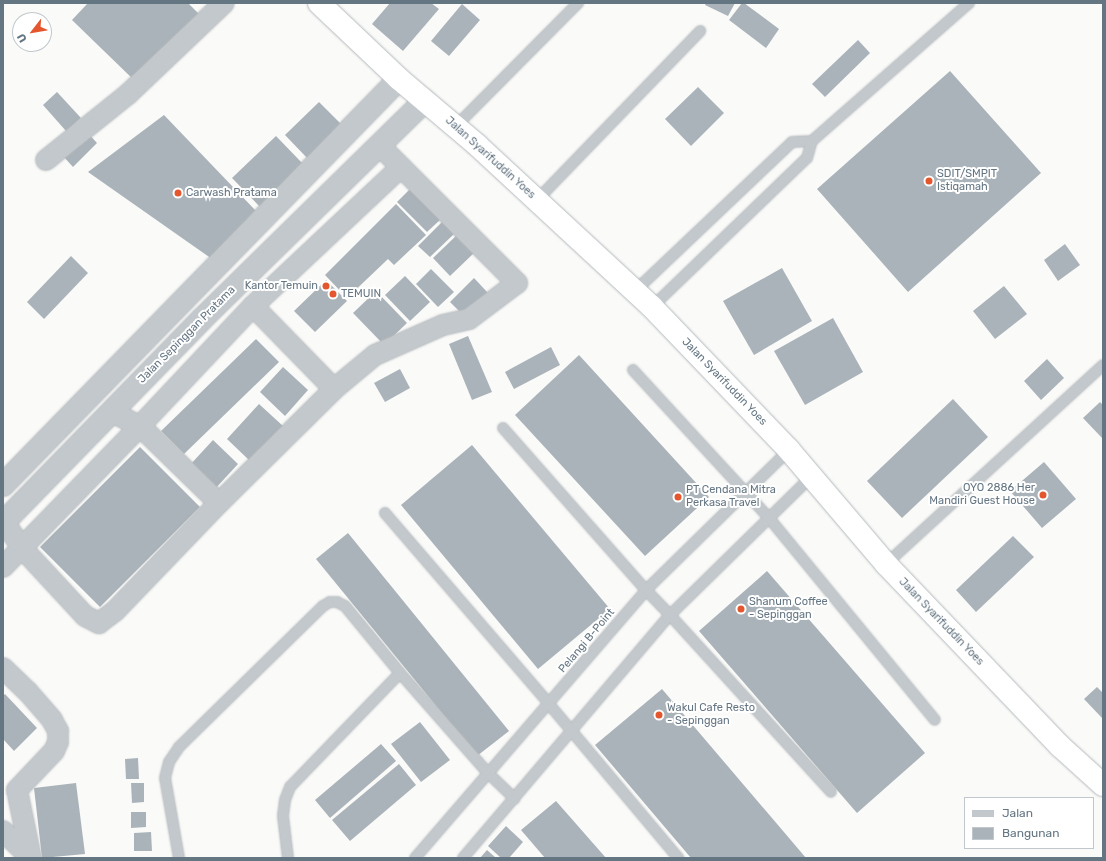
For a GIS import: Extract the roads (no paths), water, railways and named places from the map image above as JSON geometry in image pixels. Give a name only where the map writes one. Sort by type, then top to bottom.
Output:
[{"type":"highway","name":"Jalan Syarifuddin Yoes","points":[[328,6],[399,79],[537,200],[652,307],[789,450],[886,564],[1060,746],[1103,786]]},
{"type":"street","points":[[46,160],[128,94],[224,3]]},
{"type":"street","points":[[3,485],[91,393],[399,79]]},
{"type":"street","name":"Jalan Sepinggan Pratama","points":[[3,522],[197,324],[425,101]]},
{"type":"street","points":[[3,522],[23,549],[85,616],[100,623],[115,611],[219,503],[334,389],[375,355],[443,325],[469,319],[517,283],[379,145]]},
{"type":"street","points":[[3,567],[23,549],[252,306],[401,167]]},
{"type":"street","points":[[262,218],[283,240]]},
{"type":"street","points":[[252,306],[334,389]]},
{"type":"street","points":[[91,393],[112,412],[140,426],[219,503]]},
{"type":"street","points":[[3,668],[28,692],[52,720],[58,731],[58,742],[48,760],[10,797],[30,858]]},
{"type":"street","points":[[3,831],[30,858]]},
{"type":"lane","points":[[455,127],[578,3]]},
{"type":"lane","points":[[652,307],[807,158],[812,141],[969,3]]},
{"type":"lane","points":[[537,200],[700,32]]},
{"type":"lane","points":[[635,291],[792,142],[812,141]]},
{"type":"lane","points":[[886,564],[1103,365]]},
{"type":"lane","points":[[633,370],[747,492],[935,720]]},
{"type":"lane","points":[[503,428],[646,590],[831,792]]},
{"type":"lane","name":"Pelangi B-Point","points":[[416,858],[646,590],[789,450]]},
{"type":"lane","points":[[463,858],[515,799],[670,615],[811,477]]},
{"type":"lane","points":[[385,513],[572,731],[678,858]]},
{"type":"lane","points":[[179,858],[165,778],[169,762],[179,747],[323,606],[330,602],[337,602],[345,606],[400,673],[488,773],[515,799]]},
{"type":"lane","points":[[288,858],[283,816],[285,800],[290,787],[400,673]]},
{"type":"place","name":"SDIT/SMPIT Istiqamah","points":[[929,181]]},
{"type":"place","name":"Carwash Pratama","points":[[178,193]]},
{"type":"place","name":"Kantor Temuin","points":[[326,286]]},
{"type":"place","name":"TEMUIN","points":[[333,294]]},
{"type":"place","name":"OYO 2886 Her Mandiri Guest House","points":[[1043,495]]},
{"type":"place","name":"PT Cendana Mitra Perkasa Travel","points":[[678,497]]},
{"type":"place","name":"Shanum Coffee - Sepinggan","points":[[741,609]]},
{"type":"place","name":"Wakul Cafe Resto - Sepinggan","points":[[659,715]]}]
